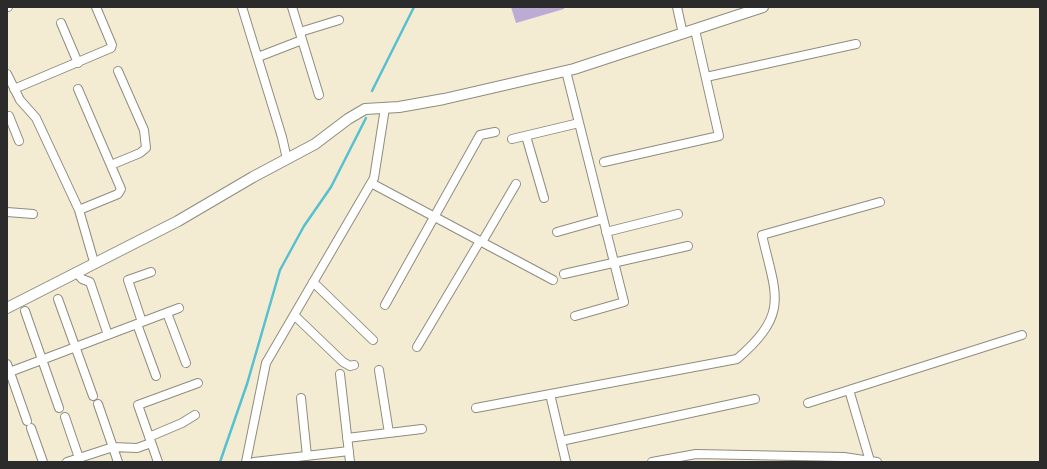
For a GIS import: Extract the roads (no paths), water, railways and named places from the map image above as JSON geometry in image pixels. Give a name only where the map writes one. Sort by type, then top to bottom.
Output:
[{"type":"street","points":[[14,89],[111,48],[112,45],[96,7]]},
{"type":"street","points":[[242,7],[282,137],[287,159]]},
{"type":"street","points":[[292,7],[319,95]]},
{"type":"street","points":[[677,7],[683,34]]},
{"type":"street","points":[[7,308],[94,262],[178,221],[315,144],[348,119],[365,110],[444,99],[566,71],[763,7]]},
{"type":"street","points":[[258,57],[301,36],[339,20]]},
{"type":"street","points":[[61,23],[78,63]]},
{"type":"street","points":[[604,162],[718,136],[695,30]]},
{"type":"street","points":[[706,77],[856,44]]},
{"type":"street","points":[[111,166],[140,153],[146,148],[144,130],[118,71]]},
{"type":"street","points":[[566,71],[624,302],[575,316]]},
{"type":"street","points":[[7,74],[20,100],[36,118],[79,210],[94,262]]},
{"type":"street","points":[[78,89],[121,189],[118,194],[79,210]]},
{"type":"street","points":[[246,462],[266,363],[374,178],[385,108]]},
{"type":"street","points":[[7,117],[9,116],[19,141]]},
{"type":"street","points":[[512,139],[579,123]]},
{"type":"street","points":[[385,305],[480,135],[495,132]]},
{"type":"street","points":[[526,136],[544,198]]},
{"type":"street","points":[[371,184],[553,280]]},
{"type":"street","points":[[417,347],[516,184]]},
{"type":"street","points":[[476,408],[738,359],[755,344],[772,320],[775,306],[776,298],[762,235],[880,202]]},
{"type":"street","points":[[7,212],[33,214]]},
{"type":"street","points":[[606,232],[678,214]]},
{"type":"street","points":[[557,232],[603,219]]},
{"type":"street","points":[[564,274],[688,246]]},
{"type":"street","points":[[76,272],[82,279],[90,282],[108,335]]},
{"type":"street","points":[[151,272],[128,280],[156,376]]},
{"type":"street","points":[[314,282],[372,340]]},
{"type":"street","points":[[58,299],[93,396]]},
{"type":"street","points":[[43,462],[8,370],[42,360],[179,308]]},
{"type":"street","points":[[25,312],[59,408]]},
{"type":"street","points":[[167,313],[186,363]]},
{"type":"street","points":[[294,315],[343,362],[350,366],[354,365]]},
{"type":"street","points":[[808,403],[1022,335]]},
{"type":"street","points":[[379,370],[389,433]]},
{"type":"street","points":[[340,374],[350,462]]},
{"type":"street","points":[[158,462],[138,405],[198,383]]},
{"type":"street","points":[[652,462],[678,460],[696,454],[844,457],[873,461],[849,390]]},
{"type":"street","points":[[550,394],[566,462]]},
{"type":"street","points":[[301,398],[307,456]]},
{"type":"street","points":[[561,441],[755,399]]},
{"type":"street","points":[[98,404],[118,462]]},
{"type":"street","points":[[67,462],[113,447],[137,448],[195,415]]},
{"type":"street","points":[[65,417],[79,458]]},
{"type":"street","points":[[347,438],[422,429]]},
{"type":"street","points":[[254,462],[349,451]]},
{"type":"waterway","points":[[372,91],[414,7]]},
{"type":"waterway","points":[[220,462],[247,384],[280,270],[304,226],[331,187],[366,118]]}]
